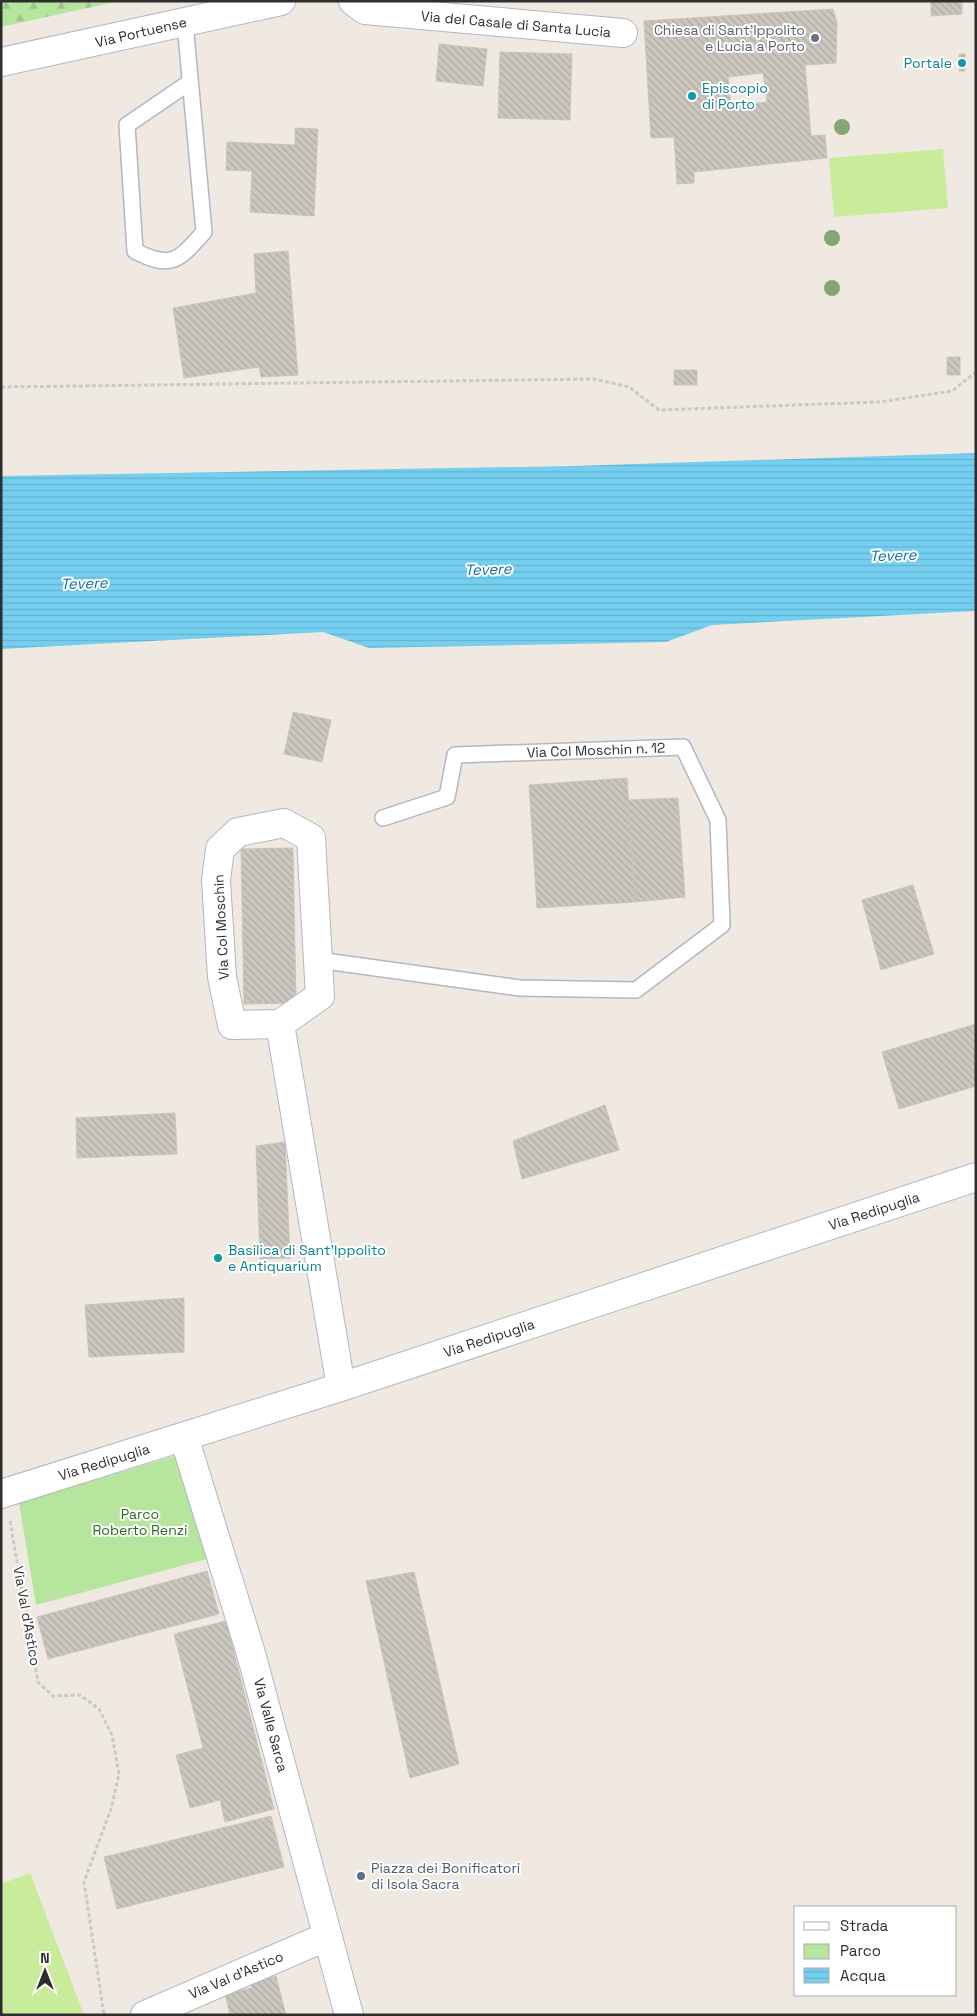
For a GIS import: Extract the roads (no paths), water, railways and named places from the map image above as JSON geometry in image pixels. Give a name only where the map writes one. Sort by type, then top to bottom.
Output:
[{"type":"street","name":"Via Portuense","points":[[1,62],[281,1]]},
{"type":"street","name":"Via del Casale di Santa Lucia","points":[[353,1],[365,10],[623,33]]},
{"type":"street","name":"Via Col Moschin","points":[[284,823],[311,838],[320,996],[280,1024],[232,1025],[222,977],[216,880],[220,849],[238,832],[284,823]]},
{"type":"street","points":[[280,1024],[341,1387]]},
{"type":"street","name":"Via Redipuglia","points":[[3,1494],[341,1387],[976,1177]]},
{"type":"street","name":"Via Valle Sarca","points":[[184,1437],[250,1650],[349,2015]]},
{"type":"street","name":"Via Val d'Astico","points":[[145,2015],[328,1936]]},
{"type":"lane","points":[[185,23],[204,232],[182,257],[171,261],[150,259],[135,251],[126,125],[190,82]]},
{"type":"lane","name":"Via Col Moschin n. 12","points":[[318,960],[520,988],[636,990],[722,926],[718,820],[683,747],[455,755],[447,798],[383,818]]},
{"type":"water","name":"Tevere","points":[[976,453],[976,611],[712,625],[666,642],[369,648],[323,632],[1,649],[1,476],[574,466]]},
{"type":"place","name":"Chiesa di Sant'Ippolito e Lucia a Porto","points":[[815,38]]},
{"type":"place","name":"Portale","points":[[962,63]]},
{"type":"place","name":"Episcopio di Porto","points":[[692,96]]},
{"type":"place","name":"Basilica di Sant'Ippolito e Antiquarium","points":[[218,1258]]},
{"type":"place","name":"Piazza dei Bonificatori di Isola Sacra","points":[[361,1876]]},
{"type":"park label","name":"Parco Roberto Renzi","points":[[140,1522]]}]
